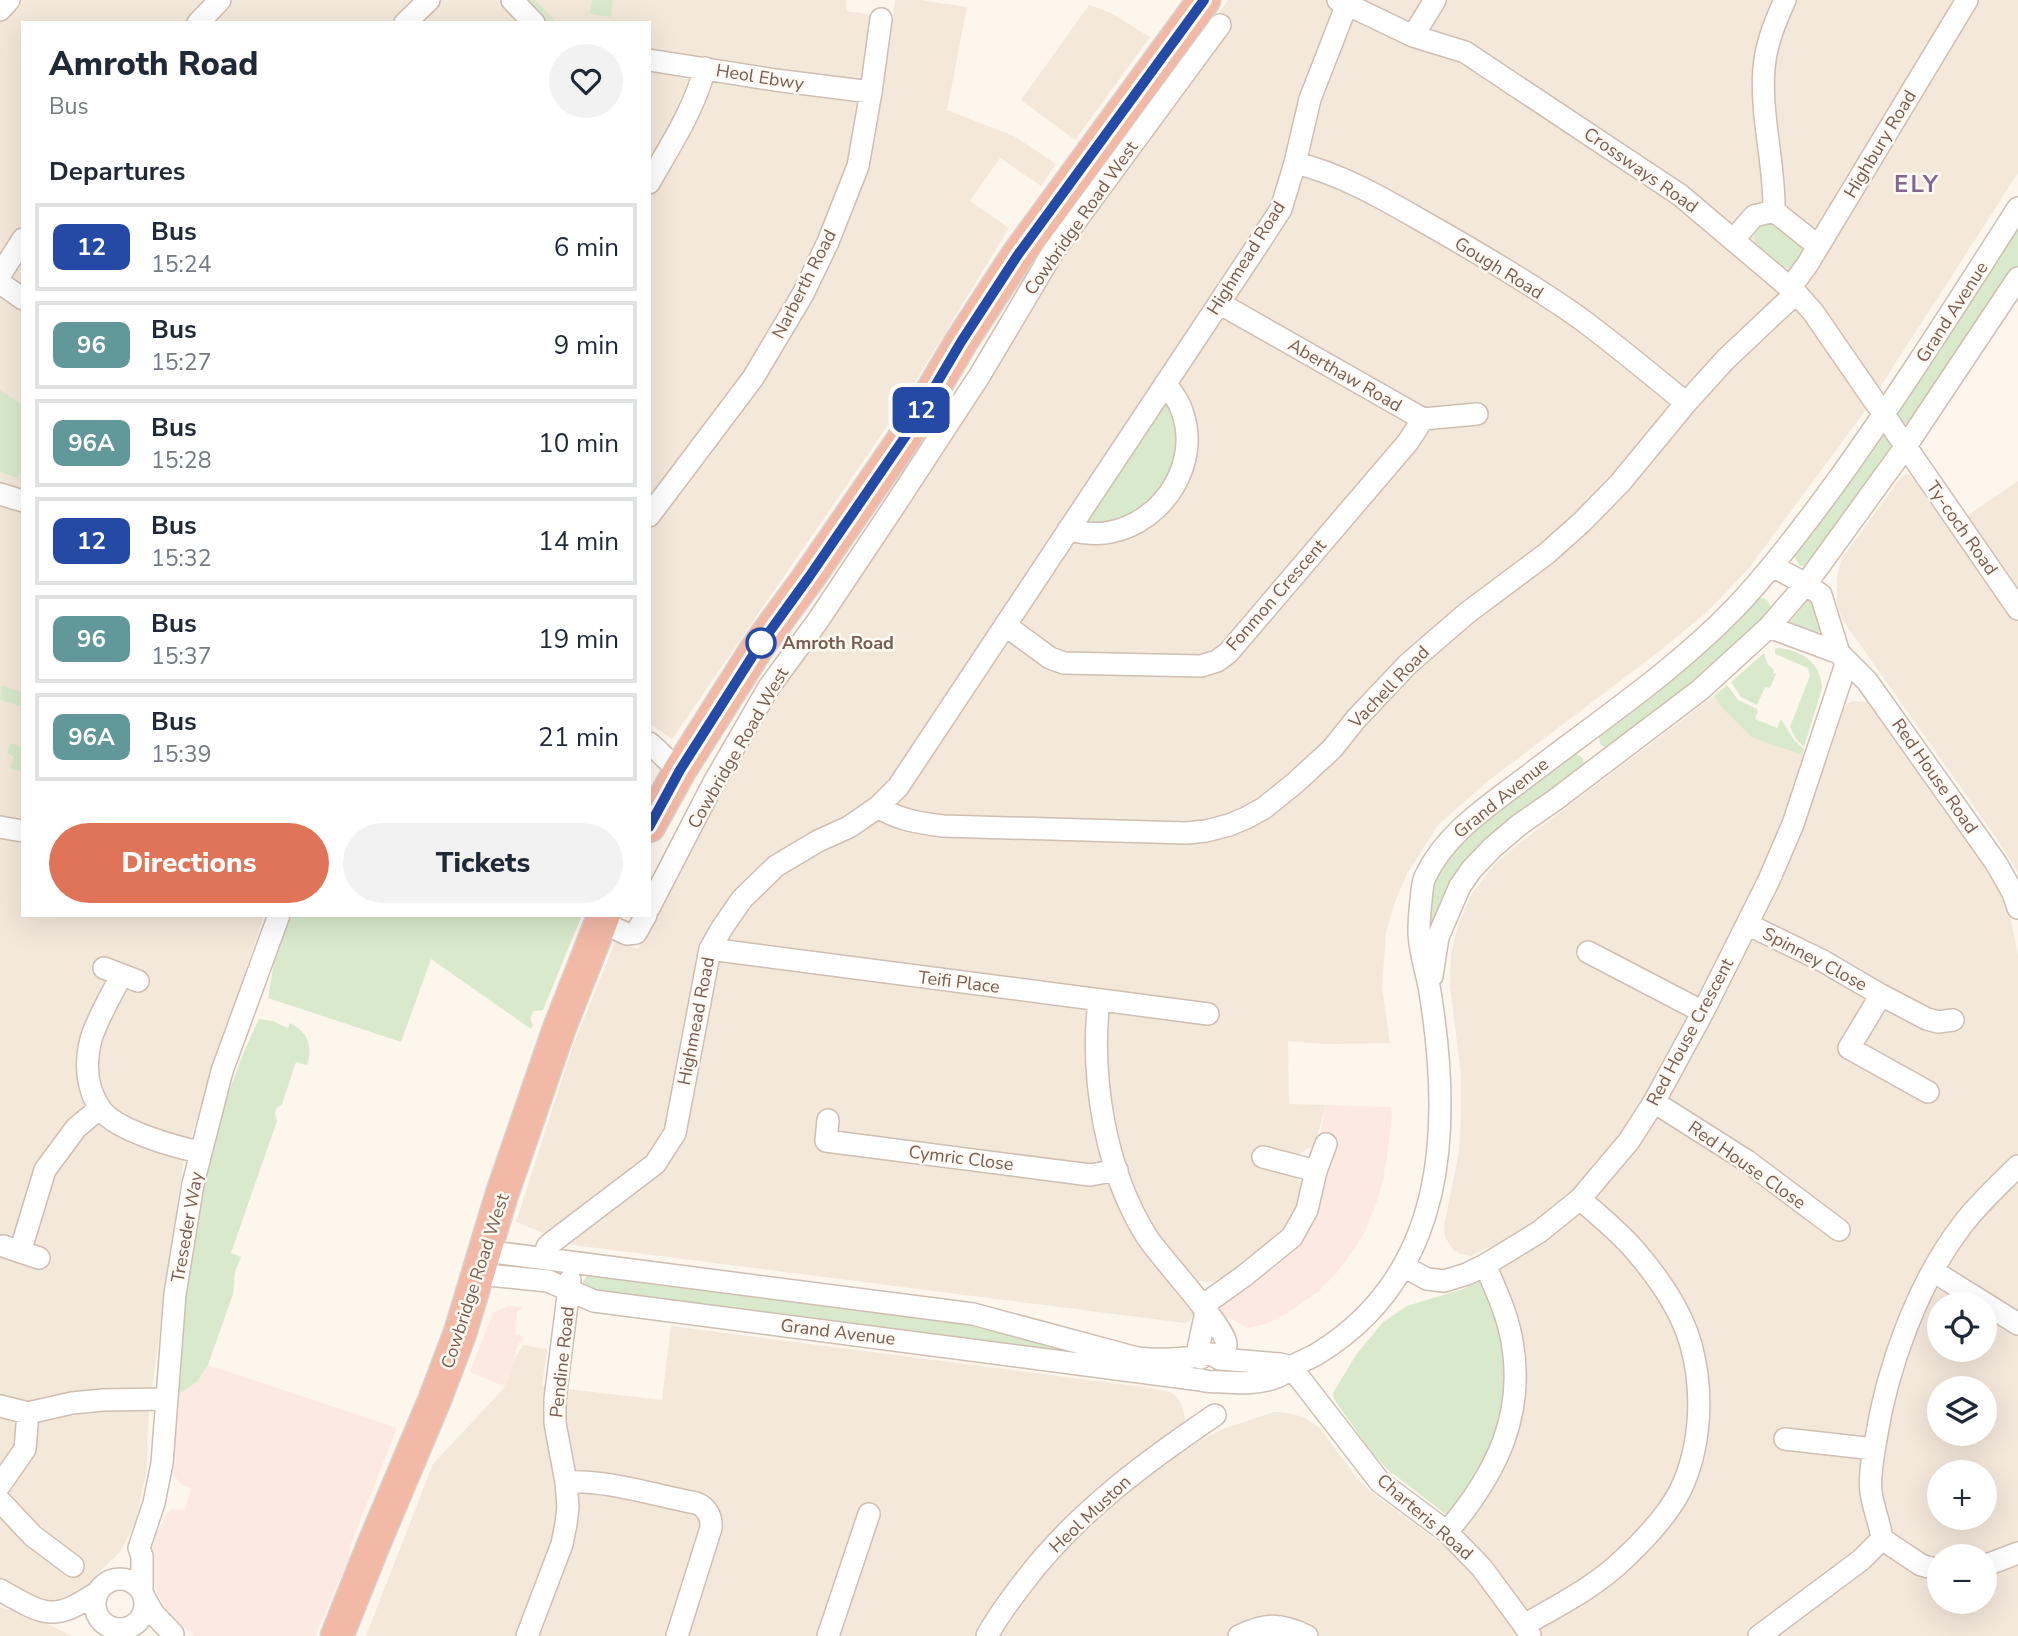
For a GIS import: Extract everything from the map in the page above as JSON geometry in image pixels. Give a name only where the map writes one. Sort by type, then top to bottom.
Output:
[{"type":"highway","name":"Cowbridge Road West","points":[[651,822],[680,770],[757,649],[809,577],[917,445],[961,342],[1017,256],[1212,13]]},
{"type":"highway","name":"Cowbridge Road West","points":[[337,1636],[460,1334],[502,1194],[559,1029],[603,918]]},
{"type":"street","points":[[0,10],[9,0]]},
{"type":"street","points":[[200,21],[220,0]]},
{"type":"street","points":[[407,21],[429,0]]},
{"type":"street","points":[[512,0],[532,21]]},
{"type":"street","points":[[1413,36],[1435,0]]},
{"type":"street","points":[[1774,211],[1764,69],[1769,36],[1785,0]]},
{"type":"street","name":"Highbury Road","points":[[1793,290],[1967,0]]},
{"type":"street","name":"Crossways Road","points":[[1343,2],[1413,36],[1465,52],[1681,195],[1793,290],[1813,312],[1885,415]]},
{"type":"street","name":"Highmead Road","points":[[545,1259],[547,1247],[551,1243],[655,1164],[675,1133],[710,949],[742,899],[776,866],[818,841],[849,827],[878,807],[898,787],[1281,209],[1296,163],[1310,99],[1343,11],[1343,2]]},
{"type":"street","name":"Narberth Road","points":[[651,513],[753,378],[803,294],[828,242],[858,166],[881,19]]},
{"type":"street","name":"Heol Ebwy","points":[[651,60],[871,92]]},
{"type":"street","points":[[651,179],[690,111],[705,68]]},
{"type":"street","name":"Gough Road","points":[[1296,163],[1336,176],[1406,211],[1502,267],[1579,318],[1686,403]]},
{"type":"street","name":"Grand Avenue","points":[[482,1263],[548,1281],[594,1301],[1209,1381],[1237,1383],[1281,1376],[1291,1367],[1324,1349],[1353,1326],[1379,1299],[1403,1266],[1416,1243],[1434,1178],[1441,1117],[1440,1063],[1430,989],[1418,934],[1423,881],[1447,842],[1484,809],[1671,668],[1734,609],[1802,528],[1885,415],[2018,208]]},
{"type":"street","points":[[1734,239],[1754,216],[1774,211]]},
{"type":"street","points":[[1774,211],[1818,246]]},
{"type":"street","points":[[0,275],[21,242]]},
{"type":"street","name":"Grand Avenue","points":[[1430,989],[1438,937],[1460,886],[1472,869],[1519,825],[1700,690],[1769,626],[1806,583],[1906,446],[2018,278]]},
{"type":"street","points":[[0,282],[21,298]]},
{"type":"street","name":"Vachell Road","points":[[878,807],[911,822],[943,827],[1186,833],[1206,831],[1246,818],[1278,798],[1332,749],[1384,687],[1432,643],[1467,613],[1546,554],[1582,522],[1620,483],[1686,403],[1793,290]]},
{"type":"street","name":"Aberthaw Road","points":[[1219,303],[1423,419],[1477,414]]},
{"type":"street","points":[[1068,530],[1087,534],[1112,532],[1137,523],[1159,508],[1175,486],[1185,459],[1187,437],[1183,413],[1175,396],[1165,384]]},
{"type":"street","points":[[1885,415],[1906,446]]},
{"type":"street","name":"Fonmon Crescent","points":[[1005,625],[1050,659],[1064,663],[1201,666],[1217,661],[1228,653],[1408,442],[1423,419]]},
{"type":"street","name":"Cowbridge Road West","points":[[651,904],[713,784],[769,687],[817,622],[917,445]]},
{"type":"street","name":"Ty-coch Road","points":[[1906,446],[2018,609]]},
{"type":"street","points":[[0,494],[21,500]]},
{"type":"street","points":[[1772,566],[1806,583]]},
{"type":"street","name":"Red House Road","points":[[1806,583],[1821,595],[1843,657]]},
{"type":"street","name":"Red House Road","points":[[1769,626],[1843,657],[1867,681],[1996,863],[2018,908]]},
{"type":"street","name":"Red House Crescent","points":[[1403,1266],[1427,1279],[1444,1281],[1485,1265],[1539,1232],[1580,1199],[1629,1141],[1654,1102],[1703,1012],[1769,880],[1793,824],[1843,657]]},
{"type":"street","points":[[1578,736],[1602,764]]},
{"type":"street","points":[[651,745],[680,770]]},
{"type":"street","points":[[0,827],[21,831]]},
{"type":"street","name":"Treseder Way","points":[[143,1594],[142,1556],[139,1548],[159,1483],[165,1442],[175,1294],[185,1225],[222,1071],[278,917]]},
{"type":"street","name":"Cowbridge Road West","points":[[603,918],[627,934],[636,933],[645,917]]},
{"type":"street","name":"Spinney Close","points":[[1747,924],[1938,1022],[1953,1020]]},
{"type":"street","name":"Teifi Place","points":[[710,949],[1208,1014]]},
{"type":"street","points":[[1588,951],[1703,1012]]},
{"type":"street","points":[[121,975],[92,1036],[87,1060],[89,1086],[100,1108],[111,1118],[167,1144],[201,1153]]},
{"type":"street","name":"Spinney Close","points":[[1881,995],[1849,1048],[1928,1092]]},
{"type":"street","points":[[1099,1000],[1096,1030],[1098,1085],[1105,1132],[1130,1203],[1147,1238],[1213,1320],[1225,1340],[1226,1344],[1210,1358],[1224,1368],[1224,1373],[1209,1381]]},
{"type":"street","name":"Red House Close","points":[[1654,1102],[1747,1161],[1839,1230]]},
{"type":"street","points":[[21,1252],[45,1170],[76,1128],[100,1108]]},
{"type":"street","name":"Cymric Close","points":[[828,1120],[826,1141],[1090,1175],[1117,1170]]},
{"type":"street","points":[[1204,1309],[1292,1237],[1307,1210],[1315,1171],[1326,1144]]},
{"type":"street","points":[[1263,1157],[1315,1171]]},
{"type":"street","points":[[1927,1567],[1882,1539],[1871,1494],[1871,1471],[1882,1400],[1898,1349],[1933,1271],[1962,1224],[2018,1166]]},
{"type":"street","points":[[1527,1630],[1625,1559],[1665,1515],[1689,1469],[1699,1427],[1698,1391],[1691,1346],[1669,1297],[1636,1251],[1580,1199]]},
{"type":"street","name":"Grand Avenue","points":[[482,1263],[545,1259],[973,1314],[1137,1358],[1210,1358],[1291,1367]]},
{"type":"street","name":"Pendine Road","points":[[527,1636],[562,1544],[568,1507],[555,1423],[555,1399],[573,1263]]},
{"type":"street","points":[[1447,1532],[1478,1495],[1488,1476],[1506,1435],[1514,1403],[1515,1374],[1511,1334],[1485,1265]]},
{"type":"street","points":[[1933,1271],[2018,1324]]},
{"type":"street","name":"Charteris Road","points":[[1291,1367],[1380,1482],[1447,1532],[1482,1569],[1527,1630]]},
{"type":"street","points":[[0,1406],[28,1413],[72,1403],[167,1399]]},
{"type":"street","points":[[0,1485],[25,1449],[28,1413]]},
{"type":"street","name":"Heol Muston","points":[[987,1636],[1035,1566],[1064,1535],[1111,1490],[1159,1452],[1215,1415]]},
{"type":"street","points":[[1785,1439],[1874,1449]]},
{"type":"street","points":[[566,1482],[599,1483],[696,1503],[709,1514],[711,1528],[677,1636]]},
{"type":"street","points":[[0,1501],[33,1536],[73,1566]]},
{"type":"street","points":[[828,1636],[869,1514]]},
{"type":"street","points":[[1759,1636],[1861,1560],[1882,1539]]},
{"type":"street","name":"Treseder Way","points":[[61,1613],[79,1605],[102,1587],[131,1552],[139,1548]]},
{"type":"street","points":[[1997,1561],[2018,1553]]},
{"type":"street","points":[[143,1594],[144,1611],[136,1622],[118,1626],[97,1614],[95,1606],[102,1587],[114,1579],[130,1581],[143,1594],[153,1613],[173,1636]]},
{"type":"street","points":[[0,1590],[46,1613],[61,1613],[67,1618],[86,1623],[118,1626],[152,1636]]},
{"type":"street","points":[[1238,1636],[1254,1629],[1276,1625],[1307,1636]]},
{"type":"shaded area","points":[[0,0],[846,0],[846,11],[893,18],[895,0],[920,0],[967,7],[947,110],[1014,136],[1056,164],[1041,186],[1000,158],[970,201],[1009,228],[895,415],[672,739],[651,724],[651,21],[21,21],[21,917],[263,917],[184,1158],[149,1409],[147,1468],[136,1521],[120,1552],[93,1578],[85,1590],[62,1601],[35,1597],[0,1580]]},
{"type":"shaded area","points":[[1228,0],[2018,0],[2018,173],[1862,415],[1749,568],[1708,611],[1661,650],[1488,781],[1438,825],[1407,874],[1394,904],[1386,933],[1382,987],[1390,1043],[1326,1044],[1288,1041],[1289,1104],[1326,1105],[1314,1147],[1299,1155],[1294,1171],[1303,1184],[1296,1210],[1279,1234],[1221,1282],[1194,1281],[1194,1313],[1191,1320],[1185,1323],[573,1245],[516,1222],[572,1048],[616,940],[638,949],[710,806],[759,721],[821,630],[1063,255],[1231,24],[1219,13]]},
{"type":"shaded area","points":[[1089,5],[1109,12],[1150,37],[1075,140],[1021,100]]},
{"type":"shaded area","points":[[1907,474],[1948,529],[2018,481],[2018,873],[1997,839],[1842,619],[1837,603],[1837,576],[1842,558],[1902,476]]},
{"type":"shaded area","points":[[1714,696],[1723,709],[1802,755],[1827,762],[1847,704],[1853,701],[1867,702],[1983,866],[2001,895],[2011,920],[2018,957],[2018,1636],[366,1636],[433,1464],[505,1387],[515,1358],[523,1345],[547,1349],[542,1386],[662,1400],[671,1326],[1170,1392],[1181,1404],[1192,1444],[1226,1428],[1274,1412],[1304,1417],[1320,1428],[1356,1477],[1371,1492],[1444,1546],[1471,1517],[1508,1299],[1489,1247],[1471,1256],[1460,1254],[1453,1250],[1445,1237],[1444,1226],[1459,1152],[1461,1114],[1461,1075],[1450,986],[1451,953],[1458,925],[1472,894],[1494,865]]},
{"type":"shaded area","points":[[1326,1105],[1391,1107],[1386,1166],[1366,1229],[1336,1274],[1319,1291],[1286,1314],[1266,1324],[1247,1328],[1228,1317],[1224,1320],[1214,1308],[1301,1237],[1334,1140],[1320,1135]]},
{"type":"shaded area","points":[[508,1306],[523,1307],[517,1312],[515,1334],[523,1336],[506,1387],[470,1372],[493,1313]]},
{"type":"shaded area","points":[[208,1365],[397,1428],[350,1546],[349,1559],[315,1636],[194,1636],[169,1614],[158,1595],[152,1576],[151,1555],[156,1535],[167,1513],[173,1509],[185,1510],[191,1488],[182,1485],[172,1473],[177,1395],[197,1382]]},
{"type":"shaded area","points":[[0,1607],[29,1615],[72,1636],[0,1636]]},
{"type":"green space","points":[[526,0],[535,0],[555,21],[546,21]]},
{"type":"green space","points":[[592,0],[613,0],[611,17],[590,14]]},
{"type":"green space","points":[[1767,223],[1774,223],[1802,246],[1804,250],[1796,266],[1784,268],[1759,247],[1755,235],[1758,229]]},
{"type":"green space","points":[[2018,228],[2018,269],[1911,424],[1900,423],[1895,414],[1904,396]]},
{"type":"green space","points":[[0,390],[21,405],[21,470],[18,478],[0,472]]},
{"type":"green space","points":[[1170,398],[1181,435],[1170,485],[1120,525],[1084,524],[1162,403]]},
{"type":"green space","points":[[1885,434],[1895,447],[1810,565],[1799,565],[1794,555],[1880,435]]},
{"type":"green space","points":[[1812,595],[1821,626],[1820,631],[1812,633],[1788,624]]},
{"type":"green space","points":[[1764,598],[1771,607],[1770,612],[1736,650],[1606,749],[1600,744],[1598,734],[1756,599]]},
{"type":"green space","points":[[1775,649],[1809,659],[1821,679],[1822,688],[1804,747],[1790,727],[1810,676],[1808,668],[1775,654]]},
{"type":"green space","points":[[1764,653],[1768,665],[1776,674],[1770,688],[1765,687],[1757,705],[1741,697],[1731,682]]},
{"type":"green space","points":[[1,685],[21,692],[21,706],[0,700]]},
{"type":"green space","points":[[1727,685],[1738,700],[1757,709],[1755,719],[1777,728],[1781,719],[1794,740],[1804,749],[1802,755],[1751,737],[1714,696]]},
{"type":"green space","points":[[10,743],[21,746],[21,771],[10,768],[14,757],[7,753]]},
{"type":"green space","points":[[1574,753],[1583,758],[1584,765],[1523,816],[1431,944],[1431,898],[1441,869],[1458,842],[1478,822]]},
{"type":"green space","points":[[289,917],[581,917],[543,1010],[534,1011],[530,1018],[533,1025],[531,1029],[431,959],[401,1042],[268,998],[275,957]]},
{"type":"green space","points":[[259,1019],[288,1028],[290,1023],[296,1027],[305,1035],[309,1058],[307,1065],[296,1062],[282,1104],[275,1113],[277,1121],[231,1253],[241,1257],[235,1272],[233,1294],[208,1365],[197,1382],[177,1395],[192,1250],[210,1155],[239,1063]]},
{"type":"green space","points":[[588,1274],[953,1318],[1122,1361],[593,1294],[584,1288],[582,1283]]},
{"type":"green space","points":[[1485,1279],[1501,1318],[1508,1395],[1492,1455],[1448,1516],[1387,1469],[1369,1449],[1334,1399],[1333,1393],[1356,1355],[1383,1322],[1407,1306],[1460,1290]]},
{"type":"bus line","name":"12","points":[[651,823],[680,770],[757,649],[905,437],[961,342],[1017,256],[1204,0]]},
{"type":"place","name":"Amroth Road","points":[[761,643]]},
{"type":"district","name":"ELY","points":[[1917,184]]}]
